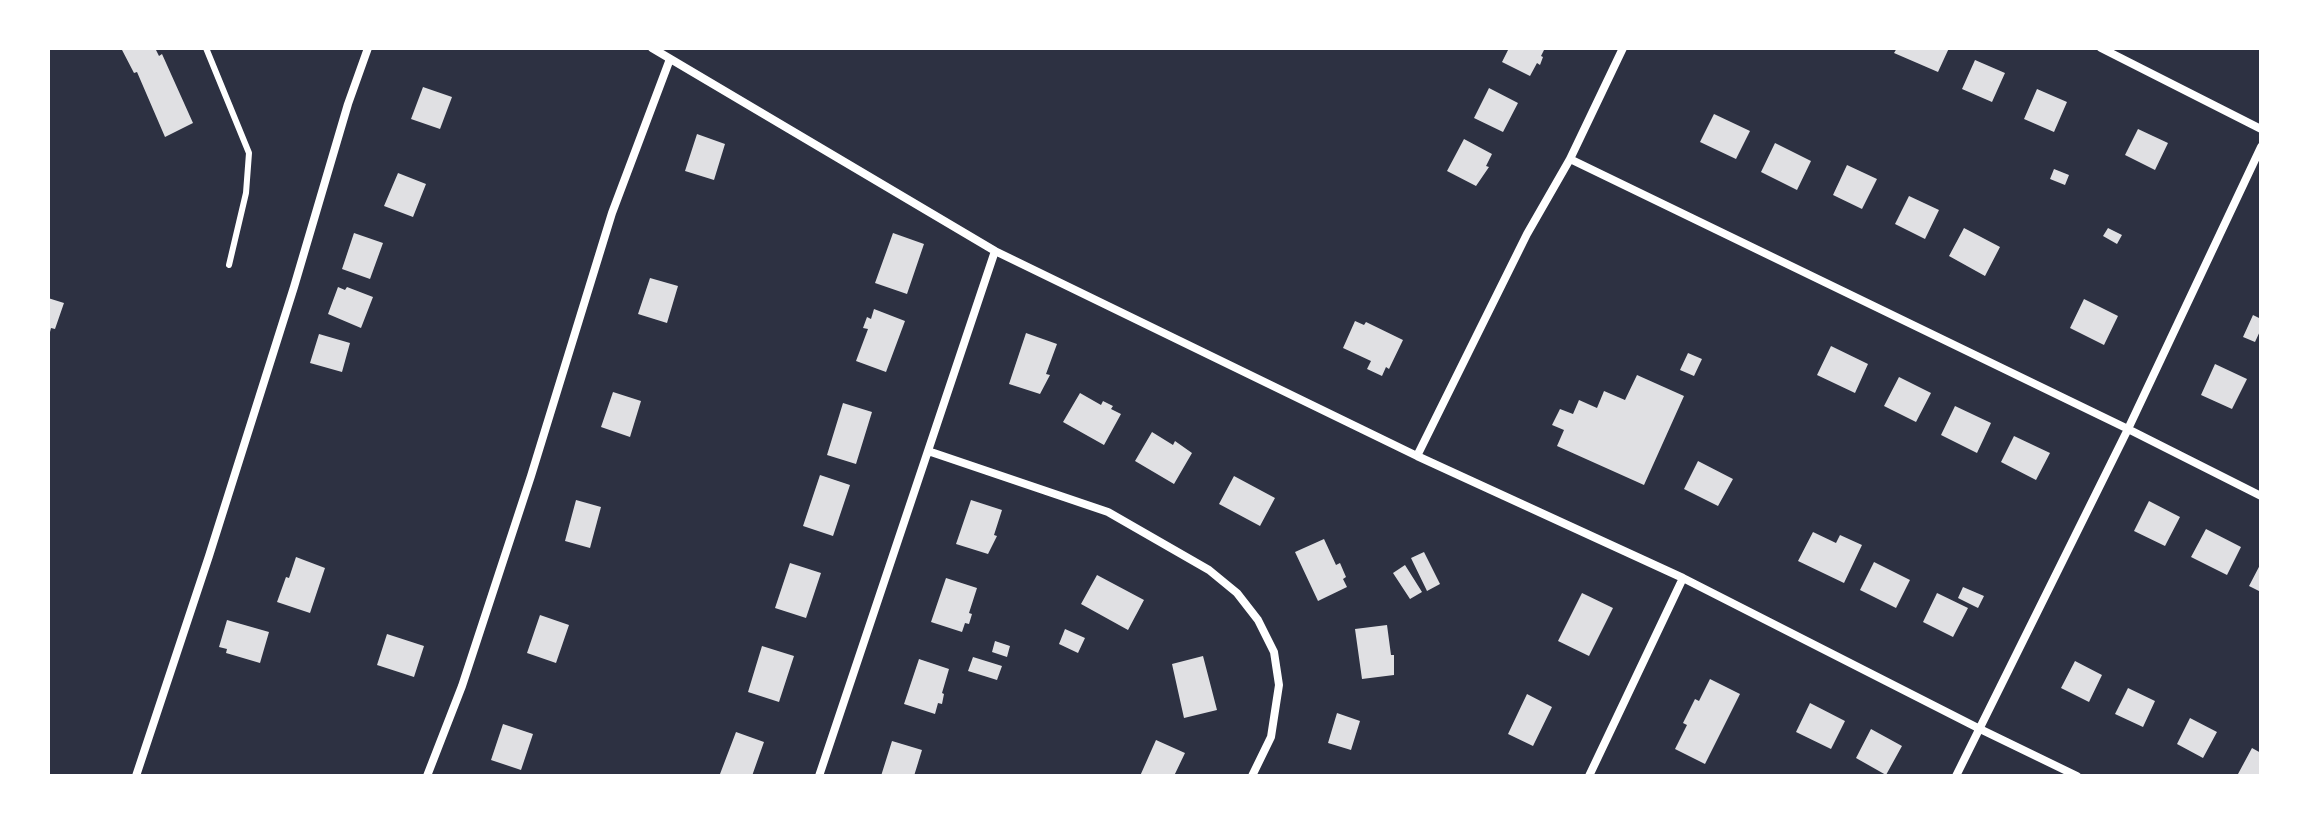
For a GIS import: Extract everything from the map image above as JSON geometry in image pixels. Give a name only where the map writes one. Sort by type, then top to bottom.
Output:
[{"type":"street","points":[[136,776],[228,496],[368,48]]},
{"type":"street","points":[[652,48],[995,251],[1417,456],[1683,578],[2077,776]]},
{"type":"street","points":[[1417,456],[1527,234],[1570,159],[1623,48]]},
{"type":"street","points":[[2101,48],[2261,129]]},
{"type":"street","points":[[427,776],[462,686],[612,213],[670,59]]},
{"type":"street","points":[[1956,776],[2128,429],[2261,147]]},
{"type":"street","points":[[1570,159],[2261,496]]},
{"type":"street","points":[[819,776],[995,251]]},
{"type":"street","points":[[928,451],[1108,512],[1209,570],[1237,593],[1258,620],[1274,652],[1279,685],[1271,737],[1252,776]]},
{"type":"street","points":[[1589,776],[1683,578]]},
{"type":"lane","points":[[206,48],[249,153],[246,193],[229,265]]},
{"type":"building","points":[[121,48],[155,48],[159,56],[162,54],[193,123],[165,137],[137,72],[134,73]]},
{"type":"building","points":[[1509,48],[1545,48],[1540,65],[1537,63],[1530,76],[1502,62]]},
{"type":"building","points":[[1897,48],[1949,48],[1938,72],[1894,53]]},
{"type":"building","points":[[1975,60],[2005,73],[1992,102],[1962,89]]},
{"type":"building","points":[[423,87],[452,97],[440,129],[411,119]]},
{"type":"building","points":[[1489,88],[1518,103],[1503,132],[1474,118]]},
{"type":"building","points":[[2037,89],[2067,102],[2054,132],[2024,119]]},
{"type":"building","points":[[1714,114],[1750,131],[1736,159],[1700,142]]},
{"type":"building","points":[[2138,129],[2168,143],[2155,170],[2125,155]]},
{"type":"building","points":[[697,134],[725,144],[714,180],[685,171]]},
{"type":"building","points":[[1464,139],[1492,154],[1486,166],[1489,167],[1476,186],[1447,171]]},
{"type":"building","points":[[1775,143],[1811,161],[1797,190],[1761,172]]},
{"type":"building","points":[[1847,165],[1877,179],[1862,209],[1833,195]]},
{"type":"building","points":[[2054,169],[2069,175],[2065,185],[2050,179]]},
{"type":"building","points":[[398,173],[426,184],[413,217],[384,206]]},
{"type":"building","points":[[1909,196],[1939,210],[1925,239],[1895,224]]},
{"type":"building","points":[[1964,228],[2000,247],[1985,276],[1949,256]]},
{"type":"building","points":[[2108,228],[2122,235],[2117,244],[2103,236]]},
{"type":"building","points":[[354,233],[383,243],[370,279],[342,269]]},
{"type":"building","points":[[893,233],[924,244],[907,294],[875,283]]},
{"type":"building","points":[[650,278],[678,286],[667,323],[638,314]]},
{"type":"building","points":[[338,287],[345,290],[347,287],[373,297],[361,328],[328,314]]},
{"type":"building","points":[[48,298],[64,303],[55,329],[51,328],[49,336]]},
{"type":"building","points":[[2084,299],[2118,316],[2104,345],[2070,328]]},
{"type":"building","points":[[874,309],[905,321],[886,372],[856,361],[868,329],[863,328],[867,317],[871,319]]},
{"type":"building","points":[[2253,315],[2261,319],[2261,329],[2255,342],[2243,337]]},
{"type":"building","points":[[1355,321],[1364,325],[1366,322],[1403,340],[1389,369],[1386,367],[1382,376],[1367,369],[1371,361],[1343,348]]},
{"type":"building","points":[[1026,333],[1057,344],[1046,374],[1050,375],[1040,394],[1009,384]]},
{"type":"building","points":[[319,334],[350,343],[342,372],[310,363]]},
{"type":"building","points":[[1831,346],[1868,364],[1855,393],[1817,375]]},
{"type":"building","points":[[1688,353],[1702,359],[1694,376],[1680,370]]},
{"type":"building","points":[[2215,364],[2247,379],[2232,409],[2201,395]]},
{"type":"building","points":[[1637,375],[1684,396],[1644,485],[1557,446],[1564,430],[1552,425],[1560,409],[1573,414],[1579,400],[1597,408],[1604,391],[1625,400]]},
{"type":"building","points":[[1899,377],[1931,393],[1916,422],[1884,406]]},
{"type":"building","points":[[613,392],[641,401],[630,437],[601,427]]},
{"type":"building","points":[[1080,393],[1101,405],[1103,401],[1113,406],[1111,409],[1121,414],[1104,445],[1063,422]]},
{"type":"building","points":[[843,403],[872,412],[856,464],[827,455]]},
{"type":"building","points":[[1955,406],[1991,423],[1977,453],[1941,435]]},
{"type":"building","points":[[1152,432],[1173,445],[1175,441],[1192,453],[1174,484],[1135,461]]},
{"type":"building","points":[[2014,436],[2050,453],[2036,480],[2001,462]]},
{"type":"building","points":[[1698,461],[1733,479],[1718,506],[1684,489]]},
{"type":"building","points":[[820,475],[850,485],[833,536],[803,526]]},
{"type":"building","points":[[1234,476],[1275,498],[1260,526],[1219,504]]},
{"type":"building","points":[[576,500],[601,507],[590,548],[565,541]]},
{"type":"building","points":[[971,500],[1002,510],[994,535],[997,536],[988,554],[956,544]]},
{"type":"building","points":[[2149,501],[2180,517],[2165,546],[2134,531]]},
{"type":"building","points":[[2206,529],[2241,547],[2227,575],[2191,557]]},
{"type":"building","points":[[1813,532],[1836,543],[1840,535],[1862,545],[1844,583],[1798,561]]},
{"type":"building","points":[[1324,539],[1336,565],[1340,563],[1347,587],[1318,601],[1295,552]]},
{"type":"building","points":[[1424,552],[1440,584],[1427,591],[1411,558]]},
{"type":"building","points":[[296,557],[325,568],[310,613],[277,602]]},
{"type":"building","points":[[1874,562],[1910,580],[1896,608],[1860,590]]},
{"type":"building","points":[[790,563],[821,573],[806,618],[775,608]]},
{"type":"building","points":[[2261,563],[2261,592],[2249,586]]},
{"type":"building","points":[[1405,565],[1422,592],[1410,599],[1393,573]]},
{"type":"building","points":[[1097,575],[1144,600],[1128,630],[1081,604]]},
{"type":"building","points":[[946,578],[977,588],[969,624],[965,623],[962,632],[931,622]]},
{"type":"building","points":[[1963,587],[1984,596],[1978,608],[1958,598]]},
{"type":"building","points":[[1582,593],[1613,608],[1589,656],[1558,641]]},
{"type":"building","points":[[1937,593],[1968,608],[1953,637],[1923,622]]},
{"type":"building","points":[[540,615],[569,625],[556,663],[527,653]]},
{"type":"building","points":[[227,620],[269,632],[260,663],[226,653],[227,649],[219,647]]},
{"type":"building","points":[[1387,625],[1391,655],[1394,655],[1394,675],[1362,679],[1355,629]]},
{"type":"building","points":[[1065,629],[1085,638],[1078,653],[1059,644]]},
{"type":"building","points":[[387,634],[424,646],[414,677],[377,665]]},
{"type":"building","points":[[995,641],[1010,646],[1007,657],[992,652]]},
{"type":"building","points":[[762,646],[794,656],[779,702],[748,692]]},
{"type":"building","points":[[1203,656],[1217,710],[1184,718],[1172,664]]},
{"type":"building","points":[[973,657],[1002,666],[997,680],[968,671]]},
{"type":"building","points":[[919,659],[949,669],[942,704],[938,703],[935,714],[904,704]]},
{"type":"building","points":[[2075,661],[2102,675],[2089,702],[2061,688]]},
{"type":"building","points":[[1710,679],[1740,694],[1705,764],[1675,749],[1695,699],[1699,701]]},
{"type":"building","points":[[2128,688],[2155,701],[2143,727],[2115,714]]},
{"type":"building","points":[[1527,694],[1552,707],[1533,746],[1508,734]]},
{"type":"building","points":[[1810,703],[1845,721],[1831,749],[1796,732]]},
{"type":"building","points":[[1337,713],[1360,721],[1351,750],[1328,743]]},
{"type":"building","points":[[2190,718],[2217,732],[2203,758],[2177,744]]},
{"type":"building","points":[[503,724],[533,734],[521,770],[491,760]]},
{"type":"building","points":[[1871,729],[1902,746],[1886,775],[1856,758]]},
{"type":"building","points":[[736,732],[764,742],[752,776],[720,774]]},
{"type":"building","points":[[1156,740],[1185,753],[1174,776],[1140,776]]},
{"type":"building","points":[[892,741],[922,750],[914,776],[881,776]]},
{"type":"building","points":[[2252,748],[2261,753],[2261,776],[2242,776],[2238,774]]}]
